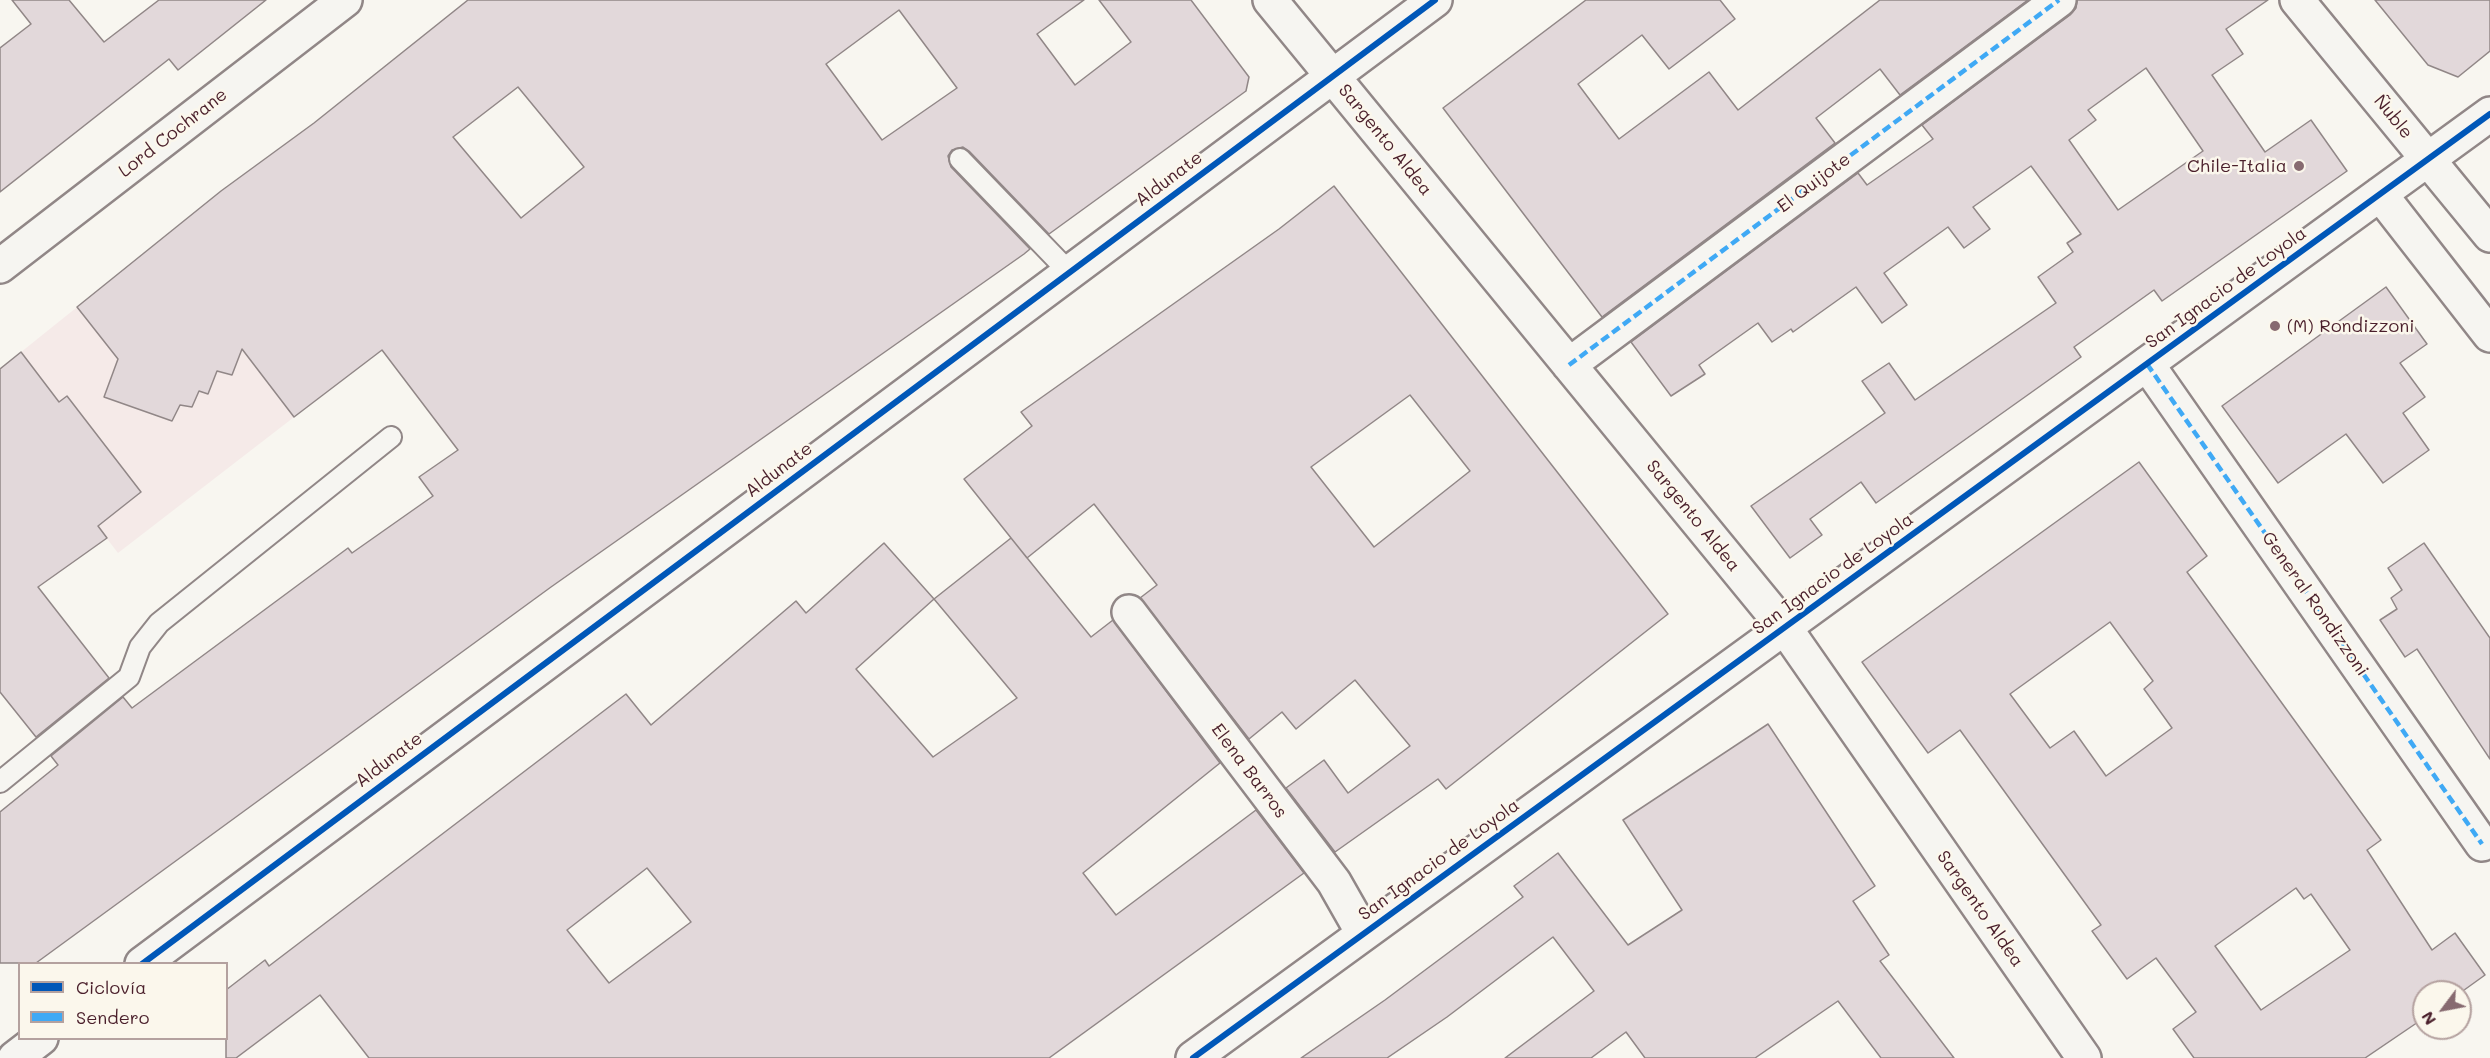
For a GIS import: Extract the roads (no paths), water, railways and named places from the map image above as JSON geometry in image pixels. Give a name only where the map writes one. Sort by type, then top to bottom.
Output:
[{"type":"street","name":"Lord Cochrane","points":[[0,266],[345,0]]},
{"type":"street","name":"Sargento Aldea","points":[[1270,0],[1785,628],[2084,1058]]},
{"type":"street","name":"Aldunate","points":[[142,962],[1435,0]]},
{"type":"street","name":"El Quijote","points":[[1569,365],[2059,0]]},
{"type":"street","name":"Ñuble","points":[[2296,0],[2490,235]]},
{"type":"street","name":"San Ignacio de Loyola","points":[[1193,1058],[2490,114]]},
{"type":"street","points":[[2380,194],[2490,335]]},
{"type":"street","name":"General Rondizzoni","points":[[2147,364],[2482,844]]},
{"type":"street","name":"Elena Barros","points":[[1129,612],[1334,882],[1363,933]]},
{"type":"street","points":[[15,1058],[38,1040]]},
{"type":"lane","points":[[960,159],[1070,272]]},
{"type":"lane","points":[[0,782],[129,677],[140,647],[159,623],[392,437]]},
{"type":"place","name":"Chile-Italia","points":[[2299,166]]},
{"type":"place","name":"(M) Rondizzoni","points":[[2275,326]]}]
